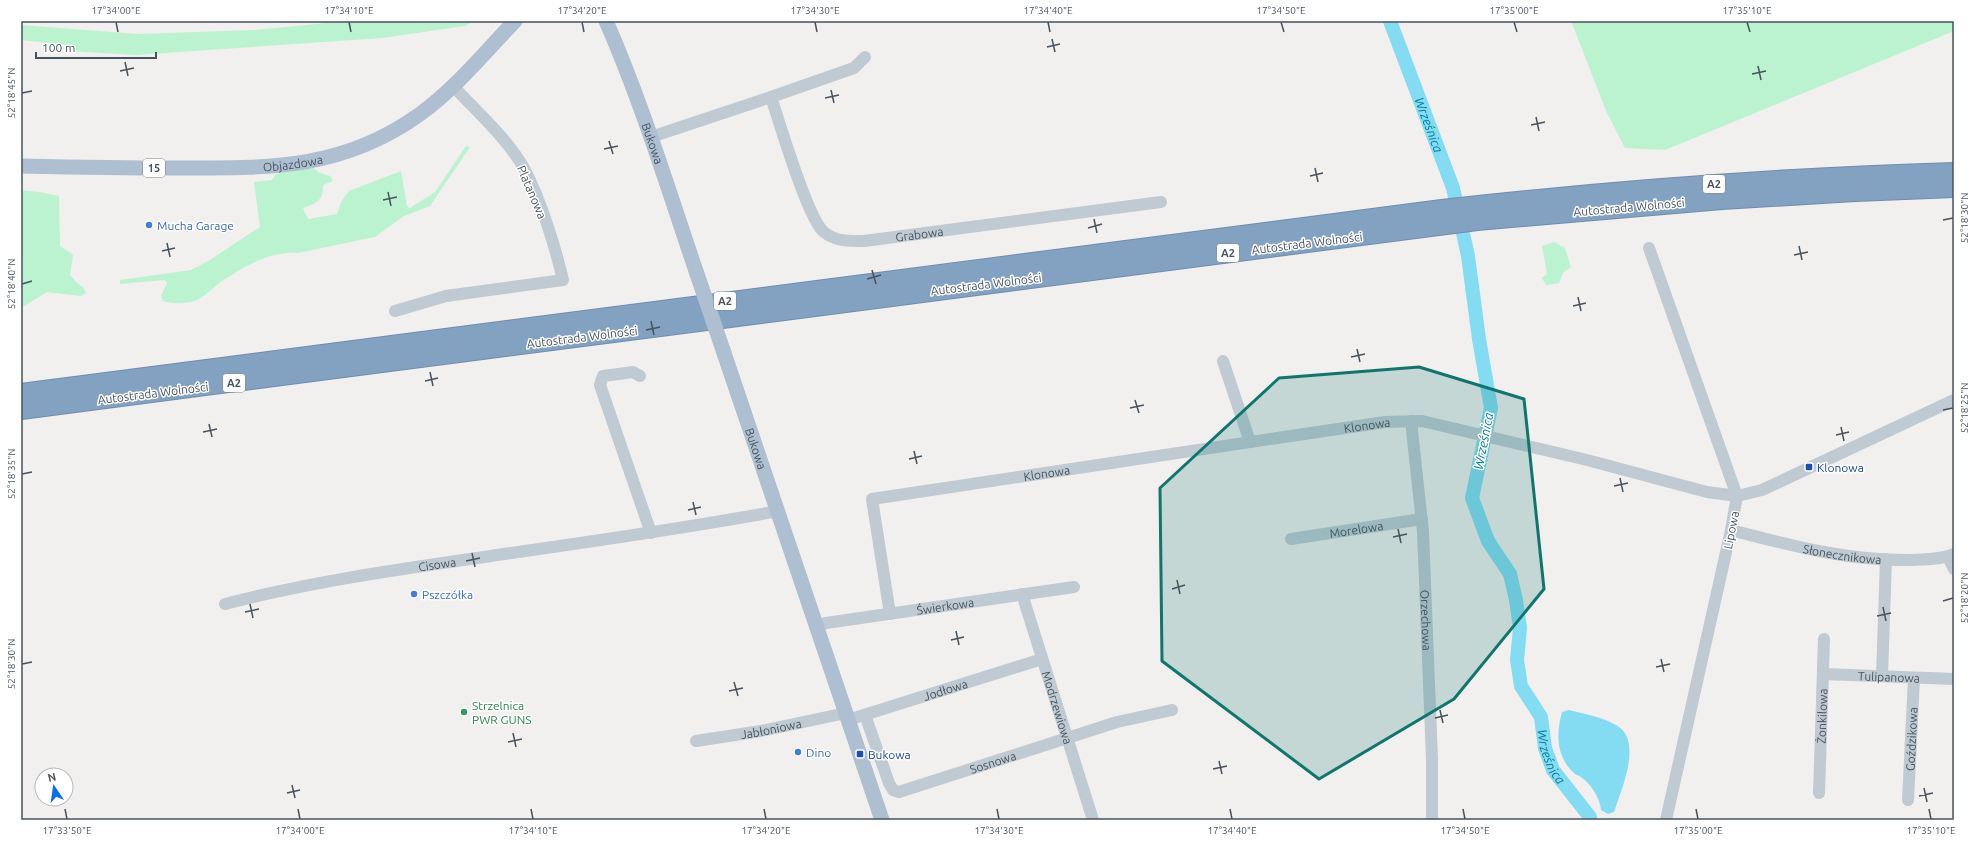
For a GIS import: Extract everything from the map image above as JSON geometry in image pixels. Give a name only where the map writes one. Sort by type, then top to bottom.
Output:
[{"type":"highway","name":"Autostrada Wolności","points":[[21,393],[1476,213],[1616,191],[1745,181],[1954,172]]},
{"type":"highway","name":"Autostrada Wolności","points":[[1476,213],[1954,188]]},
{"type":"highway","name":"Autostrada Wolności","points":[[21,410],[1443,217]]},
{"type":"main road","name":"Objazdowa","points":[[21,166],[260,168],[305,163],[347,152],[386,135],[419,115],[454,87],[515,21]]},
{"type":"main road","name":"Bukowa","points":[[600,21],[613,37]]},
{"type":"main road","name":"Bukowa","points":[[606,21],[626,67],[651,137],[882,820]]},
{"type":"street","points":[[651,137],[854,68],[865,56]]},
{"type":"street","name":"Platanowa","points":[[395,311],[446,296],[563,280],[540,208],[525,170],[507,145],[454,87]]},
{"type":"street","name":"Grabowa","points":[[771,97],[812,214],[822,231],[838,240],[864,241],[1161,202]]},
{"type":"street","name":"Lipowa","points":[[1649,248],[1737,496],[1731,530],[1666,820]]},
{"type":"street","points":[[1223,362],[1250,442]]},
{"type":"street","points":[[640,376],[633,372],[603,376],[600,385],[651,533]]},
{"type":"street","name":"Klonowa","points":[[890,614],[872,499],[1385,422],[1411,421],[1422,421],[1497,438],[1707,492],[1737,496],[1762,490],[1954,400]]},
{"type":"street","name":"Orzechowa","points":[[1411,421],[1422,520],[1431,751],[1432,820]]},
{"type":"street","name":"Cisowa","points":[[225,604],[279,590],[404,568],[651,533],[778,511]]},
{"type":"street","name":"Morelowa","points":[[1291,539],[1422,520]]},
{"type":"street","name":"Słonecznikowa","points":[[1731,530],[1806,550],[1843,557],[1886,560],[1930,559],[1951,556]]},
{"type":"street","points":[[1951,556],[1954,569]]},
{"type":"street","points":[[1882,676],[1886,560]]},
{"type":"street","name":"Świerkowa","points":[[817,626],[1074,587]]},
{"type":"street","name":"Modrzewiowa","points":[[1022,594],[1093,820]]},
{"type":"street","name":"Żonkilowa","points":[[1819,793],[1824,639]]},
{"type":"street","name":"Jodłowa","points":[[847,716],[865,715],[1042,659]]},
{"type":"street","name":"Tulipanowa","points":[[1823,674],[1954,679]]},
{"type":"street","name":"Goździkowa","points":[[1908,800],[1914,678]]},
{"type":"street","name":"Sosnowa","points":[[865,715],[889,783],[893,790],[899,792],[1117,722],[1172,710]]},
{"type":"street","name":"Jabłoniowa","points":[[696,742],[847,716]]},
{"type":"highlighted area","points":[[1419,367],[1524,399],[1544,589],[1454,699],[1319,779],[1162,661],[1160,488],[1279,378]]},
{"type":"green space","points":[[347,21],[474,21],[465,26],[382,38],[135,55],[68,51],[67,45],[21,40],[21,25],[138,34],[254,30]]},
{"type":"green space","points":[[1571,21],[1954,21],[1954,31],[1665,150],[1625,148],[1607,113]]},
{"type":"green space","points":[[466,146],[470,147],[430,206],[404,216],[375,237],[298,253],[277,254],[267,257],[247,266],[219,283],[197,300],[184,303],[163,301],[161,296],[167,283],[165,280],[120,284],[120,280],[191,270],[208,261],[260,227],[254,182],[272,180],[276,174],[314,168],[318,172],[330,176],[333,181],[323,185],[322,195],[318,201],[303,208],[308,219],[337,214],[341,202],[349,191],[401,171],[407,206],[410,208],[435,192]]},
{"type":"green space","points":[[21,190],[59,196],[60,246],[73,255],[70,275],[83,287],[86,293],[81,296],[47,292],[21,308]]},
{"type":"green space","points":[[1554,242],[1565,248],[1571,267],[1563,273],[1559,283],[1546,285],[1542,278],[1547,274],[1542,246]]},
{"type":"water","points":[[1569,710],[1605,720],[1616,725],[1624,732],[1630,753],[1625,779],[1614,812],[1608,814],[1601,810],[1597,796],[1591,787],[1585,780],[1574,773],[1567,766],[1563,759],[1560,752],[1558,736],[1562,712]]},
{"type":"waterway","name":"Wrześnica","points":[[1390,21],[1453,188],[1468,256],[1479,339],[1491,408],[1472,498],[1488,541],[1510,574],[1520,628],[1517,660],[1521,686],[1541,717],[1545,748],[1553,770],[1590,817],[1590,820]]},
{"type":"place","name":"Mucha Garage","points":[[149,225]]},
{"type":"place","name":"Klonowa","points":[[1809,467]]},
{"type":"place","name":"Pszczółka","points":[[414,594]]},
{"type":"place","name":"Strzelnica PWR GUNS","points":[[464,712]]},
{"type":"place","name":"Dino","points":[[798,752]]},
{"type":"place","name":"Bukowa","points":[[860,754]]}]
